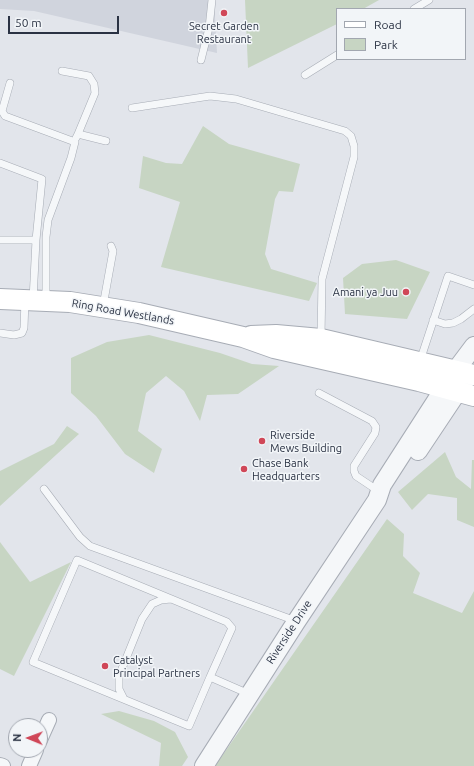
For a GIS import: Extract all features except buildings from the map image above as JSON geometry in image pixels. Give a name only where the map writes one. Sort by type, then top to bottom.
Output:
[{"type":"main road","name":"Ring Road Westlands","points":[[0,300],[35,300],[103,307],[139,313],[243,337],[274,348],[459,392]]},
{"type":"main road","name":"Ring Road Westlands","points":[[243,337],[276,335],[321,339],[468,371]]},
{"type":"street","name":"Riverside Drive","points":[[204,766],[378,496],[388,492],[459,392],[468,371],[474,346]]},
{"type":"lane","points":[[202,60],[209,28],[212,0]]},
{"type":"lane","points":[[416,8],[429,0]]},
{"type":"lane","points":[[304,75],[336,56]]},
{"type":"lane","points":[[0,333],[14,335],[22,333],[24,328],[35,300],[48,220],[71,158],[75,142],[95,93],[94,84],[89,76],[62,71]]},
{"type":"lane","points":[[10,83],[2,111],[5,116],[75,142]]},
{"type":"lane","points":[[132,108],[210,96],[236,99],[345,131],[351,136],[354,146],[354,157],[322,280],[321,339]]},
{"type":"lane","points":[[78,134],[106,141]]},
{"type":"lane","points":[[0,163],[42,180],[36,240],[35,300]]},
{"type":"lane","points":[[0,240],[36,240]]},
{"type":"lane","points":[[103,307],[113,251],[111,246]]},
{"type":"lane","points":[[420,361],[448,276],[474,285]]},
{"type":"lane","points":[[433,320],[445,324],[453,323],[474,309]]},
{"type":"lane","points":[[319,393],[372,420],[376,426],[375,433],[354,466],[354,471],[356,476],[378,496]]},
{"type":"lane","points":[[44,490],[80,537],[90,546],[296,622]]},
{"type":"lane","points":[[77,560],[227,622],[232,628],[210,677],[189,726],[33,662],[77,560]]},
{"type":"lane","points":[[124,699],[120,693],[119,676],[142,619],[152,604],[161,600],[172,599]]},
{"type":"lane","points":[[210,677],[249,694]]},
{"type":"shaded area","points":[[0,0],[214,0],[217,53],[34,11],[0,9]]},
{"type":"green space","points":[[245,0],[379,0],[365,8],[336,8],[336,24],[248,68]]},
{"type":"green space","points":[[203,126],[229,144],[300,164],[293,192],[279,191],[275,199],[265,254],[271,269],[317,283],[309,301],[161,267],[180,202],[139,188],[143,156],[166,163],[182,164]]},
{"type":"green space","points":[[396,260],[430,272],[407,319],[345,314],[343,278],[362,264]]},
{"type":"green space","points":[[149,335],[220,353],[252,364],[279,366],[238,394],[207,395],[200,421],[184,391],[166,376],[146,393],[138,431],[162,449],[154,473],[125,454],[96,416],[71,393],[71,358],[107,342]]},
{"type":"green space","points":[[67,426],[79,434],[0,506],[0,471],[54,444]]},
{"type":"green space","points":[[445,452],[456,477],[471,489],[472,460],[474,460],[474,527],[457,520],[457,498],[428,494],[412,510],[398,492]]},
{"type":"green space","points":[[387,519],[404,534],[403,556],[420,573],[413,593],[462,613],[474,591],[474,766],[215,766]]},
{"type":"green space","points":[[0,542],[30,582],[71,562],[14,676],[0,669]]},
{"type":"green space","points":[[119,711],[154,721],[175,732],[188,757],[182,766],[159,766],[161,743],[101,714]]},
{"type":"place","name":"Secret Garden Restaurant","points":[[224,13]]},
{"type":"place","name":"Amani ya Juu","points":[[406,292]]},
{"type":"place","name":"Riverside Mews Building","points":[[262,441]]},
{"type":"place","name":"Chase Bank Headquarters","points":[[244,469]]},
{"type":"place","name":"Catalyst Principal Partners","points":[[105,666]]}]
